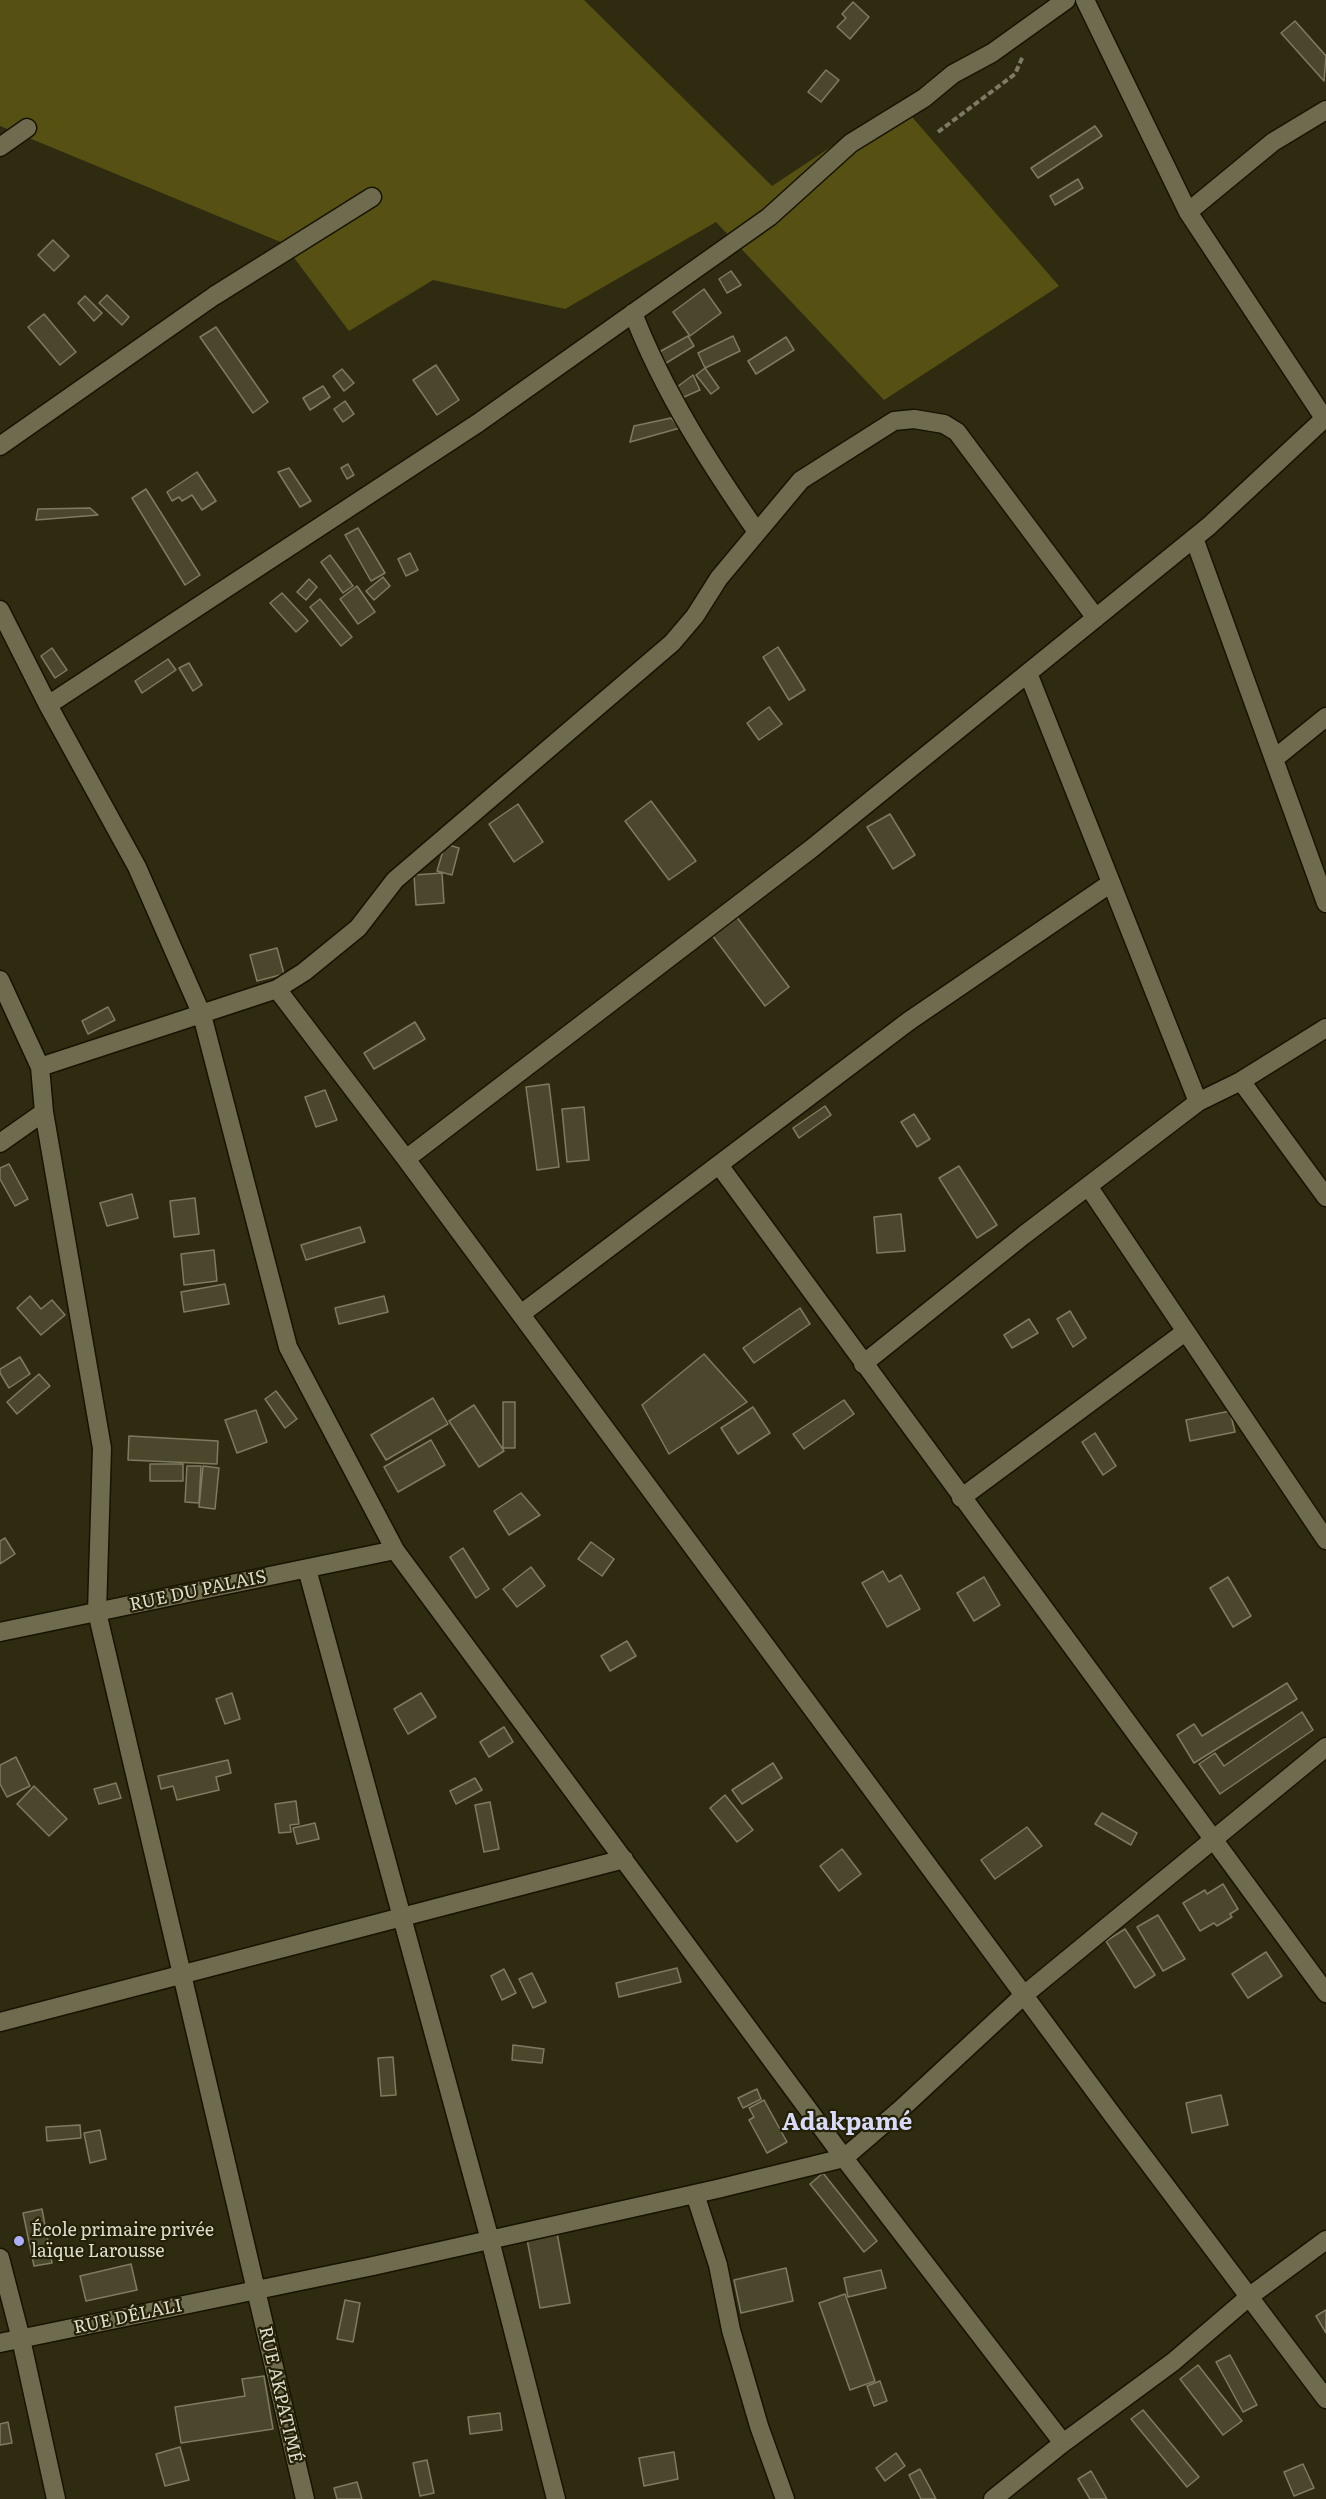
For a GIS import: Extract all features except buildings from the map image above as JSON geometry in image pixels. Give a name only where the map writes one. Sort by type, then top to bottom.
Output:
[{"type":"street","points":[[48,705],[478,423],[769,217],[851,143],[924,98],[953,74],[992,52],[1066,0]]},
{"type":"street","points":[[406,1159],[811,849],[1194,538],[1325,418],[1188,212],[1085,0]]},
{"type":"street","points":[[1188,212],[1273,142],[1326,110]]},
{"type":"street","points":[[0,147],[27,128]]},
{"type":"street","points":[[0,446],[214,296],[372,197]]},
{"type":"street","points":[[633,314],[660,375],[757,532]]},
{"type":"street","points":[[40,1067],[278,989],[304,972],[358,928],[395,880],[672,644],[695,616],[719,578],[801,480],[894,421],[914,419],[944,423],[957,432],[1096,618]]},
{"type":"street","points":[[1194,538],[1326,903]]},
{"type":"street","points":[[0,610],[48,705],[137,867],[202,1015],[288,1347],[396,1550],[844,2158],[1063,2443]]},
{"type":"street","points":[[1028,673],[1198,1102]]},
{"type":"street","points":[[1274,759],[1326,717]]},
{"type":"street","points":[[521,1314],[909,1021],[1111,883]]},
{"type":"street","name":"RUE AKPATIMÉ","points":[[0,980],[40,1067],[44,1112],[102,1448],[97,1612],[305,2499]]},
{"type":"street","points":[[278,989],[1326,2399]]},
{"type":"street","points":[[863,1364],[1198,1102],[1241,1081],[1326,1028]]},
{"type":"street","points":[[1241,1081],[1326,1197]]},
{"type":"street","points":[[0,1143],[44,1112]]},
{"type":"street","points":[[719,1165],[1326,1993]]},
{"type":"street","points":[[1088,1186],[1326,1540]]},
{"type":"street","points":[[961,1498],[1185,1332]]},
{"type":"street","name":"RUE DU PALAIS","points":[[0,1632],[396,1550]]},
{"type":"street","points":[[307,1569],[490,2240],[556,2499]]},
{"type":"street","points":[[844,2158],[902,2109],[1024,1995],[1326,1747]]},
{"type":"street","points":[[0,2022],[402,1919],[624,1859]]},
{"type":"street","name":"RUE DÉLALI","points":[[0,2343],[490,2240],[844,2158]]},
{"type":"street","points":[[695,2194],[718,2265],[731,2330],[756,2415],[785,2499]]},
{"type":"street","points":[[993,2499],[1063,2443],[1173,2362],[1250,2296],[1326,2240]]},
{"type":"street","points":[[0,2258],[21,2339],[56,2499]]},
{"type":"path","points":[[938,132],[1016,74],[1023,56]]},
{"type":"shaded area","points":[[0,0],[584,0],[772,186],[899,102],[1059,286],[884,400],[716,222],[565,309],[433,280],[349,331],[283,243],[0,126]]},
{"type":"place","name":"École primaire privée laïque Larousse","points":[[19,2241]]},
{"type":"district","name":"Adakpamé","points":[[847,2123]]}]
